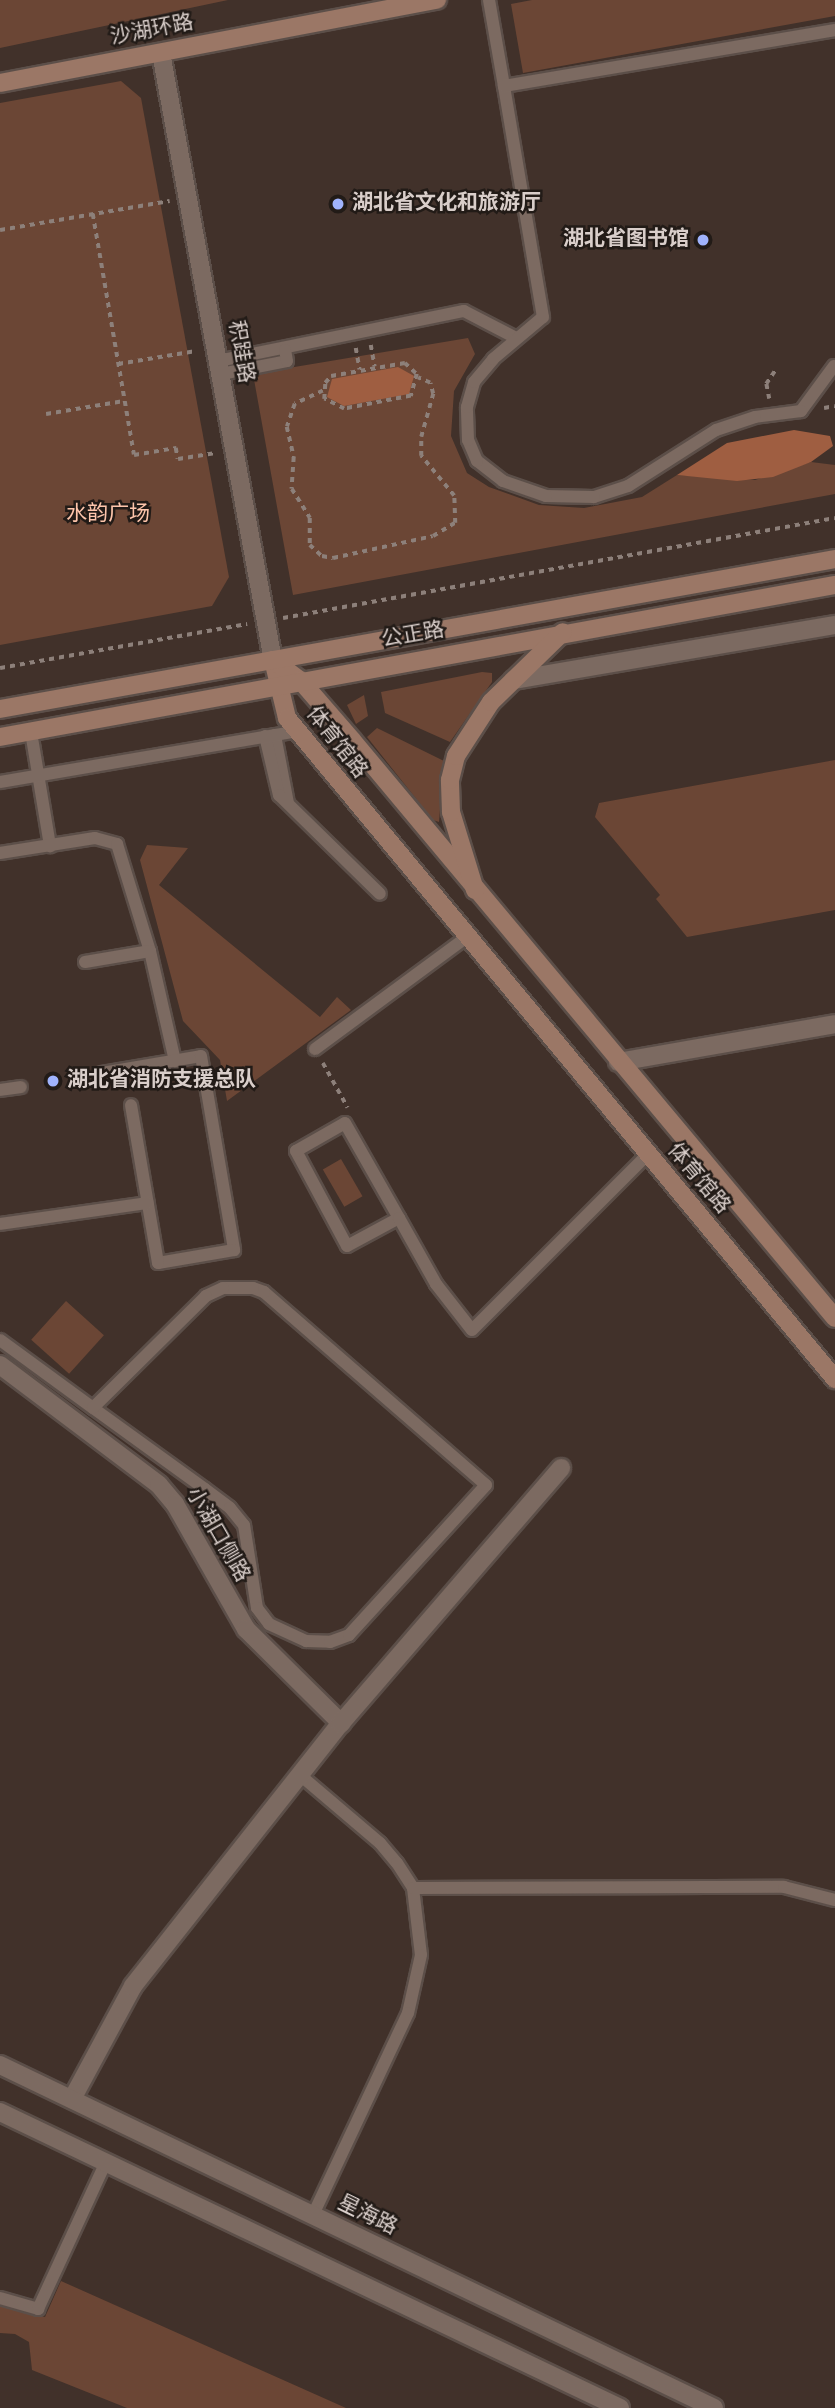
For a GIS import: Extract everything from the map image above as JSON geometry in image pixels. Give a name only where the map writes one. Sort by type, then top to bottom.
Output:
[{"type":"main road","name":"沙湖环路","points":[[0,83],[437,0]]},
{"type":"main road","name":"公正路","points":[[0,709],[835,559]]},
{"type":"main road","name":"公正路","points":[[0,737],[563,632],[835,585]]},
{"type":"main road","points":[[476,893],[451,812],[450,780],[470,728],[513,680],[563,632]]},
{"type":"main road","name":"体育馆路","points":[[273,660],[300,680],[835,1318]]},
{"type":"main road","name":"体育馆路","points":[[273,660],[287,718],[835,1379]]},
{"type":"street","name":"积跬路","points":[[161,52],[273,660]]},
{"type":"street","points":[[513,680],[835,625]]},
{"type":"street","points":[[0,745],[25,733]]},
{"type":"street","points":[[618,1062],[835,1024]]},
{"type":"street","name":"小湖口侧路","points":[[0,1365],[159,1485],[175,1504],[246,1629],[341,1723]]},
{"type":"street","points":[[72,2099],[133,1986],[341,1723],[561,1468]]},
{"type":"street","name":"星海路","points":[[0,2065],[714,2408]]},
{"type":"street","points":[[0,2112],[620,2408]]},
{"type":"lane","points":[[489,0],[543,317],[516,338],[474,383],[467,407],[468,440],[485,470],[535,492],[573,499],[612,493],[716,430],[771,415],[802,411],[834,366]]},
{"type":"lane","points":[[504,86],[835,30]]},
{"type":"lane","points":[[218,361],[285,349],[284,345],[464,311],[516,338]]},
{"type":"lane","points":[[0,782],[298,731]]},
{"type":"lane","points":[[25,733],[38,775],[50,846]]},
{"type":"lane","points":[[270,736],[277,791],[380,894]]},
{"type":"lane","points":[[0,853],[95,838],[117,844],[150,951],[175,1060]]},
{"type":"lane","points":[[315,1049],[467,937]]},
{"type":"lane","points":[[85,962],[150,951]]},
{"type":"lane","points":[[102,1073],[201,1056],[234,1250],[158,1263],[131,1105]]},
{"type":"lane","points":[[0,1090],[21,1087]]},
{"type":"lane","points":[[399,1219],[347,1246],[296,1151],[345,1123],[436,1284],[472,1330],[648,1154]]},
{"type":"lane","points":[[0,1224],[148,1203]]},
{"type":"lane","points":[[0,1340],[239,1516],[244,1525],[257,1608],[269,1624],[306,1641],[330,1642],[349,1635],[486,1485],[264,1292],[253,1288],[223,1288],[206,1296],[93,1408]]},
{"type":"lane","points":[[300,1775],[380,1843],[413,1888],[421,1955],[411,2003],[313,2215]]},
{"type":"lane","points":[[413,1888],[784,1887],[809,1890],[835,1900]]},
{"type":"lane","points":[[0,2298],[38,2309],[106,2162]]},
{"type":"path","points":[[0,230],[188,198]]},
{"type":"path","points":[[93,214],[134,455],[176,448],[178,460],[234,450]]},
{"type":"path","points":[[118,364],[218,361]]},
{"type":"path","points":[[323,391],[295,404],[287,427],[294,457],[292,489],[310,518],[310,545],[322,556],[333,558],[433,536],[455,523],[454,496],[421,456],[421,437],[433,394],[430,383],[418,378],[412,368],[397,363],[338,373],[325,383],[323,391],[329,405],[344,409],[411,396],[418,378]]},
{"type":"path","points":[[771,415],[766,384],[776,369]]},
{"type":"path","points":[[46,414],[124,401]]},
{"type":"path","points":[[0,668],[835,518]]},
{"type":"path","points":[[315,1049],[353,1119],[345,1123]]},
{"type":"green space","points":[[0,0],[228,0],[0,48]]},
{"type":"green space","points":[[532,0],[835,0],[835,16],[523,73],[511,4]]},
{"type":"green space","name":"水韵广场","points":[[121,81],[141,98],[229,577],[212,606],[0,645],[0,103]]},
{"type":"green space","points":[[468,338],[475,354],[454,391],[451,436],[467,473],[489,487],[539,505],[584,508],[642,497],[677,475],[755,480],[811,462],[835,465],[835,494],[293,595],[253,374]]},
{"type":"green space","points":[[482,672],[492,673],[492,682],[450,742],[385,713],[381,692]]},
{"type":"green space","points":[[364,695],[368,716],[356,724],[347,705]]},
{"type":"green space","points":[[377,728],[444,761],[439,822],[433,820],[367,737]]},
{"type":"green space","points":[[835,760],[835,910],[687,937],[656,899],[660,895],[595,817],[599,803]]},
{"type":"green space","points":[[147,845],[188,848],[159,885],[320,1017],[337,997],[351,1010],[227,1101],[220,1060],[183,1021],[140,860]]},
{"type":"green space","points":[[341,1159],[362,1196],[344,1207],[323,1170]]},
{"type":"green space","points":[[66,1301],[104,1335],[69,1374],[31,1340]]},
{"type":"green space","points":[[61,2281],[346,2408],[127,2408],[32,2370],[29,2342],[15,2334],[0,2333],[0,2305],[45,2317]]},
{"type":"shaded area","points":[[398,367],[414,376],[409,394],[344,406],[327,397],[332,379]]},
{"type":"shaded area","points":[[794,430],[830,436],[833,446],[811,462],[773,477],[737,481],[677,475],[727,443]]},
{"type":"place","name":"湖北省文化和旅游厅","points":[[338,204]]},
{"type":"place","name":"湖北省图书馆","points":[[703,240]]},
{"type":"place","name":"湖北省消防支援总队","points":[[53,1081]]}]
